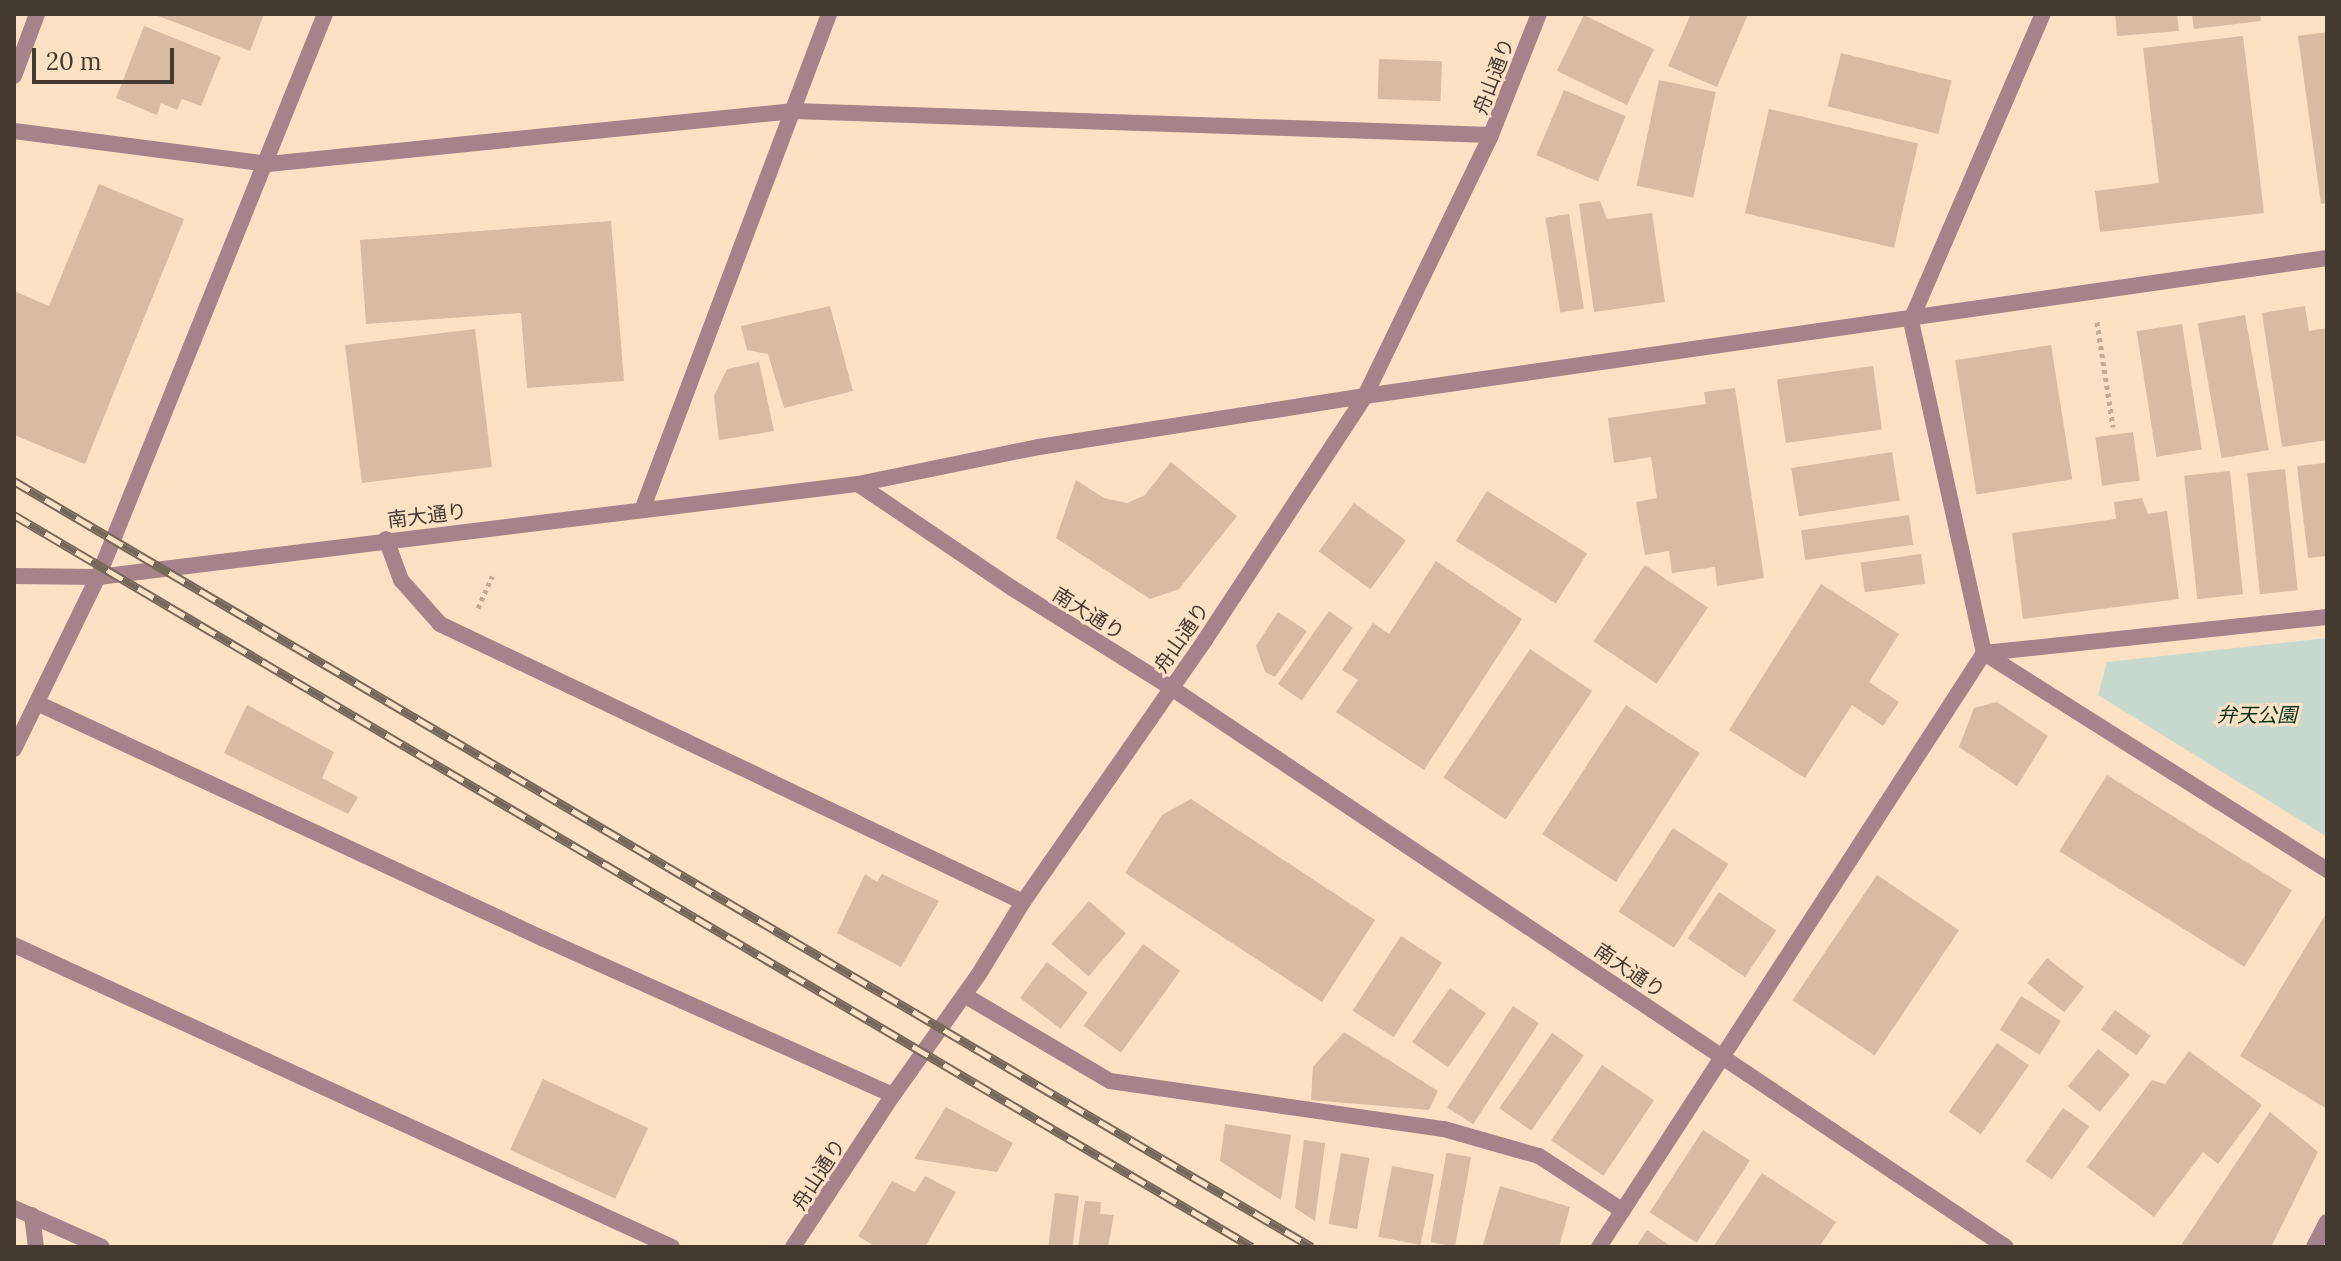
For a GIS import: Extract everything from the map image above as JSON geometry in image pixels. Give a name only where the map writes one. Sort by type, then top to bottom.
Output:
[{"type":"street","points":[[14,76],[37,14]]},
{"type":"street","points":[[14,749],[98,577],[268,164],[325,14]]},
{"type":"street","points":[[642,510],[829,14]]},
{"type":"street","name":"舟山通り","points":[[793,1247],[1365,396],[1491,135],[1539,14]]},
{"type":"street","points":[[1599,1247],[1984,653],[1911,320],[2043,14]]},
{"type":"street","points":[[14,131],[268,164],[794,111],[1491,135]]},
{"type":"street","points":[[858,484],[1039,447],[1365,396],[2327,258]]},
{"type":"street","name":"南大通り","points":[[14,576],[98,577],[386,539],[858,484],[1012,588],[1170,687],[2006,1247]]},
{"type":"street","points":[[386,539],[401,580],[440,624],[1023,902]]},
{"type":"street","points":[[1984,653],[2327,617]]},
{"type":"street","points":[[1984,653],[2327,870]]},
{"type":"street","points":[[37,703],[530,933],[893,1095]]},
{"type":"street","points":[[14,945],[672,1247]]},
{"type":"street","points":[[964,995],[1110,1081],[1444,1129],[1539,1156],[1623,1211]]},
{"type":"street","points":[[14,1208],[102,1247]]},
{"type":"street","points":[[32,1215],[36,1247]]},
{"type":"street","points":[[2314,1247],[2327,1222]]},
{"type":"path","points":[[2092,293],[2113,427]]},
{"type":"path","points":[[485,592],[492,576]]},
{"type":"green space","name":"弁天公園","points":[[2327,638],[2327,837],[2098,695],[2107,662]]},
{"type":"building","points":[[153,14],[264,14],[250,51]]},
{"type":"building","points":[[1691,14],[1748,14],[1717,87],[1668,66]]},
{"type":"building","points":[[2115,14],[2177,14],[2179,31],[2117,36]]},
{"type":"building","points":[[2192,14],[2260,14],[2261,21],[2194,29]]},
{"type":"building","points":[[1584,15],[1654,49],[1627,105],[1557,71]]},
{"type":"building","points":[[144,26],[221,57],[201,106],[182,99],[177,110],[161,103],[157,115],[116,98]]},
{"type":"building","points":[[2327,32],[2327,203],[2321,204],[2298,36]]},
{"type":"building","points":[[2243,36],[2264,213],[2100,232],[2095,191],[2159,183],[2143,48]]},
{"type":"building","points":[[1841,53],[1952,81],[1938,134],[1828,106]]},
{"type":"building","points":[[1379,59],[1442,61],[1441,101],[1378,99]]},
{"type":"building","points":[[1659,80],[1716,92],[1693,198],[1637,186]]},
{"type":"building","points":[[1564,90],[1626,116],[1598,182],[1536,155]]},
{"type":"building","points":[[1769,109],[1918,143],[1894,248],[1745,213]]},
{"type":"building","points":[[99,184],[184,219],[85,464],[14,435],[14,291],[49,306]]},
{"type":"building","points":[[1600,201],[1607,219],[1652,213],[1665,302],[1594,312],[1579,204]]},
{"type":"building","points":[[1569,214],[1584,309],[1560,313],[1545,218]]},
{"type":"building","points":[[611,221],[624,381],[527,388],[521,313],[366,324],[360,240]]},
{"type":"building","points":[[830,306],[853,391],[784,408],[768,354],[747,350],[741,326]]},
{"type":"building","points":[[2305,306],[2309,331],[2327,328],[2327,440],[2282,447],[2262,313]]},
{"type":"building","points":[[2245,315],[2269,450],[2222,458],[2198,323]]},
{"type":"building","points":[[2182,324],[2202,449],[2156,457],[2137,331]]},
{"type":"building","points":[[475,329],[492,467],[362,483],[345,345]]},
{"type":"building","points":[[2051,345],[2072,479],[1976,494],[1955,360]]},
{"type":"building","points":[[759,362],[774,431],[719,440],[714,396],[727,369]]},
{"type":"building","points":[[1873,366],[1882,429],[1786,443],[1777,379]]},
{"type":"building","points":[[1735,388],[1764,578],[1717,586],[1715,567],[1672,573],[1669,551],[1645,555],[1636,502],[1657,498],[1651,457],[1614,463],[1608,418],[1706,404],[1704,392]]},
{"type":"building","points":[[2133,432],[2140,481],[2102,486],[2095,437]]},
{"type":"building","points":[[1892,452],[1900,500],[1799,516],[1791,468]]},
{"type":"building","points":[[1171,462],[1237,516],[1179,589],[1150,599],[1056,538],[1076,480],[1104,498],[1127,503],[1145,495]]},
{"type":"building","points":[[2326,463],[2327,556],[2308,558],[2297,466]]},
{"type":"building","points":[[2285,469],[2298,590],[2260,594],[2247,473]]},
{"type":"building","points":[[2230,471],[2243,594],[2197,599],[2184,476]]},
{"type":"building","points":[[1487,491],[1587,554],[1556,604],[1456,541]]},
{"type":"building","points":[[2142,498],[2148,514],[2167,511],[2179,599],[2023,619],[2012,533],[2116,519],[2114,502]]},
{"type":"building","points":[[1354,503],[1406,541],[1371,589],[1319,552]]},
{"type":"building","points":[[1909,515],[1913,545],[1805,560],[1801,530]]},
{"type":"building","points":[[1921,554],[1925,584],[1865,592],[1861,562]]},
{"type":"building","points":[[1436,561],[1522,619],[1424,770],[1336,712],[1358,680],[1342,670],[1373,623],[1389,634]]},
{"type":"building","points":[[1645,565],[1708,607],[1657,684],[1594,641]]},
{"type":"building","points":[[1821,584],[1899,634],[1869,682],[1899,702],[1883,726],[1852,705],[1805,778],[1729,730]]},
{"type":"building","points":[[1329,611],[1353,628],[1302,701],[1278,684]]},
{"type":"building","points":[[1278,612],[1307,631],[1275,677],[1265,672],[1256,646]]},
{"type":"building","points":[[1530,649],[1592,691],[1506,819],[1443,778]]},
{"type":"building","points":[[1997,702],[2048,736],[2017,786],[1959,747],[1974,708]]},
{"type":"building","points":[[247,705],[334,752],[322,778],[358,797],[348,814],[224,753]]},
{"type":"building","points":[[1626,705],[1700,753],[1616,882],[1542,834]]},
{"type":"building","points":[[2107,775],[2292,891],[2244,967],[2059,851]]},
{"type":"building","points":[[1191,799],[1375,920],[1322,1002],[1125,873],[1162,815]]},
{"type":"building","points":[[1673,828],[1728,864],[1674,948],[1619,912]]},
{"type":"building","points":[[865,874],[877,882],[882,874],[939,901],[901,967],[837,933]]},
{"type":"building","points":[[1877,875],[1959,930],[1875,1056],[1793,1000]]},
{"type":"building","points":[[1719,892],[1776,931],[1745,977],[1688,938]]},
{"type":"building","points":[[1089,901],[1126,933],[1089,976],[1052,944]]},
{"type":"building","points":[[2327,912],[2327,1109],[2240,1056]]},
{"type":"building","points":[[1401,936],[1442,963],[1394,1037],[1353,1011]]},
{"type":"building","points":[[1143,944],[1180,971],[1121,1053],[1084,1026]]},
{"type":"building","points":[[2047,958],[2084,987],[2064,1012],[2027,983]]},
{"type":"building","points":[[1047,962],[1088,993],[1061,1029],[1020,998]]},
{"type":"building","points":[[1450,988],[1486,1013],[1448,1067],[1412,1042]]},
{"type":"building","points":[[2021,996],[2061,1021],[2040,1055],[2000,1030]]},
{"type":"building","points":[[1513,1006],[1539,1023],[1473,1124],[1447,1107]]},
{"type":"building","points":[[2115,1010],[2151,1036],[2136,1055],[2101,1029]]},
{"type":"building","points":[[1344,1032],[1438,1091],[1429,1110],[1311,1100],[1313,1067]]},
{"type":"building","points":[[1552,1033],[1584,1055],[1531,1131],[1499,1108]]},
{"type":"building","points":[[1997,1043],[2029,1065],[1981,1134],[1949,1112]]},
{"type":"building","points":[[2098,1049],[2130,1075],[2100,1112],[2068,1086]]},
{"type":"building","points":[[2189,1051],[2262,1105],[2218,1164],[2203,1152],[2154,1217],[2087,1167],[2152,1080],[2165,1084]]},
{"type":"building","points":[[1602,1065],[1654,1100],[1603,1176],[1551,1140]]},
{"type":"building","points":[[543,1079],[648,1128],[615,1199],[510,1150]]},
{"type":"building","points":[[946,1107],[1013,1143],[997,1172],[914,1159]]},
{"type":"building","points":[[2063,1108],[2089,1126],[2052,1180],[2026,1161]]},
{"type":"building","points":[[2270,1112],[2318,1152],[2271,1247],[2180,1247]]},
{"type":"building","points":[[1225,1124],[1291,1135],[1281,1200],[1220,1161]]},
{"type":"building","points":[[1703,1130],[1750,1160],[1697,1243],[1650,1212]]},
{"type":"building","points":[[1304,1140],[1325,1143],[1315,1221],[1295,1208]]},
{"type":"building","points":[[1341,1153],[1370,1158],[1357,1229],[1328,1224]]},
{"type":"building","points":[[1446,1153],[1471,1157],[1455,1247],[1431,1242]]},
{"type":"building","points":[[1392,1166],[1434,1174],[1420,1245],[1378,1237]]},
{"type":"building","points":[[1762,1173],[1836,1222],[1819,1247],[1713,1247]]},
{"type":"building","points":[[925,1176],[956,1192],[925,1247],[876,1247],[858,1236],[892,1181],[915,1192]]},
{"type":"building","points":[[1500,1186],[1570,1207],[1559,1247],[1483,1245]]},
{"type":"building","points":[[1055,1193],[1079,1196],[1073,1247],[1048,1247]]},
{"type":"building","points":[[1085,1201],[1101,1202],[1100,1214],[1114,1215],[1108,1247],[1078,1247]]},
{"type":"building","points":[[1647,1230],[1672,1247],[1636,1247]]},
{"type":"railway","points":[[14,481],[1312,1247]]},
{"type":"railway","points":[[14,515],[1252,1247]]}]
